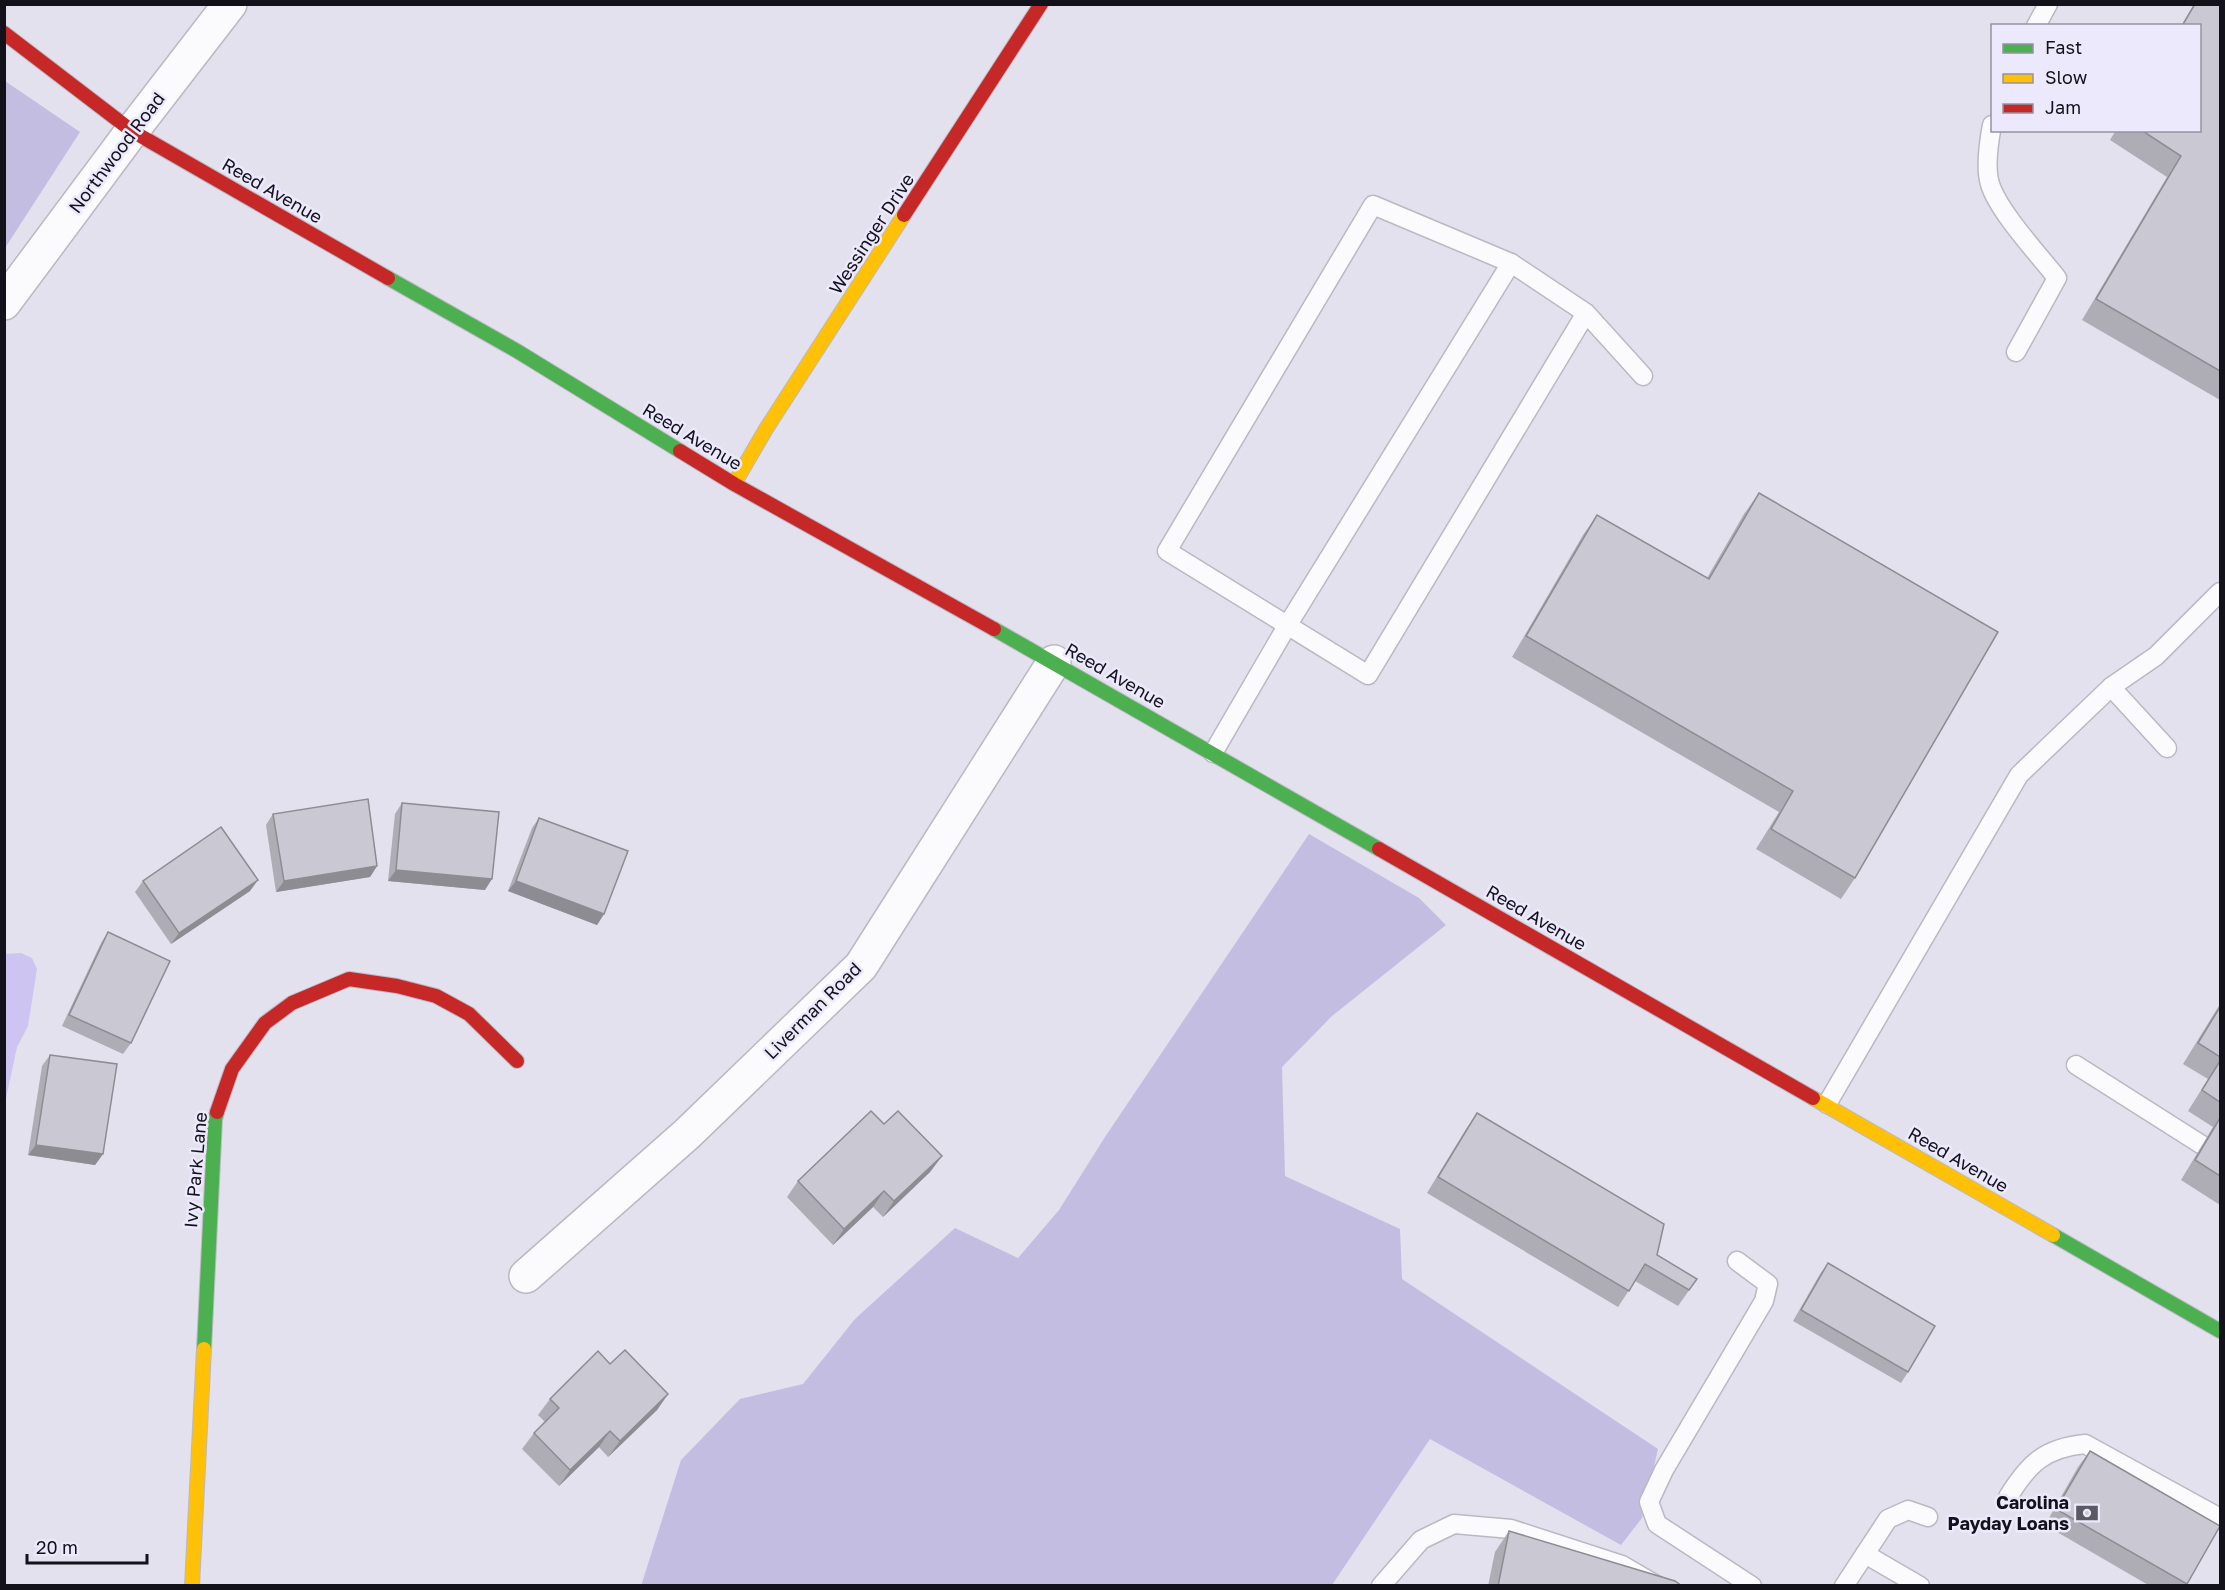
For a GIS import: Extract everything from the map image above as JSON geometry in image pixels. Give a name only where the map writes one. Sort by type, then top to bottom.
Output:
[{"type":"street","name":"Northwood Road","points":[[4,303],[230,4]]},
{"type":"street","name":"Wessinger Drive","points":[[734,484],[766,429],[1041,4]]},
{"type":"street","name":"Reed Avenue","points":[[4,33],[132,132],[517,351],[734,484],[1054,662],[2220,1331]]},
{"type":"street","name":"Liverman Road","points":[[526,1276],[687,1134],[861,966],[1054,662]]},
{"type":"street","name":"Ivy Park Lane","points":[[192,1586],[215,1119],[232,1069],[265,1023],[292,1002],[349,979],[397,986],[436,996],[470,1014],[517,1061]]},
{"type":"lane","points":[[2037,24],[2048,4]]},
{"type":"lane","points":[[1991,129],[1988,145],[1990,184],[2005,211],[2057,278],[2016,352]]},
{"type":"lane","points":[[1586,313],[1368,675],[1167,551],[1373,205],[1511,263],[1586,313],[1643,376]]},
{"type":"lane","points":[[1213,753],[1287,626],[1511,263]]},
{"type":"lane","points":[[1827,1104],[2019,775],[2111,687],[2156,656],[2220,592]]},
{"type":"lane","points":[[2111,687],[2167,748]]},
{"type":"lane","points":[[2076,1065],[2202,1145]]},
{"type":"lane","points":[[1737,1261],[1768,1284],[1764,1301],[1664,1470],[1649,1502],[1657,1524],[1752,1586]]},
{"type":"lane","points":[[2008,1497],[2017,1482],[2050,1451],[2085,1443],[2220,1518]]},
{"type":"lane","points":[[1844,1586],[1888,1519],[1908,1510],[1928,1517]]},
{"type":"lane","points":[[1381,1586],[1421,1540],[1454,1524],[1511,1529],[1622,1565],[1658,1586]]},
{"type":"lane","points":[[1864,1554],[1920,1586]]},
{"type":"shaded area","points":[[5,81],[80,132],[5,248]]},
{"type":"shaded area","points":[[1309,834],[1419,898],[1446,925],[1332,1016],[1282,1067],[1285,1176],[1400,1229],[1402,1279],[1658,1449],[1642,1518],[1621,1545],[1430,1439],[1332,1585],[641,1586],[681,1460],[740,1399],[803,1384],[855,1319],[955,1228],[1018,1258],[1059,1210],[1105,1137]]},
{"type":"shaded area","points":[[21,953],[32,958],[37,969],[28,1026],[17,1047],[5,1103],[5,954]]},
{"type":"building","points":[[2195,4],[2220,4],[2220,371],[2096,299],[2181,156],[2144,132],[2201,132],[2201,24],[2183,24]]},
{"type":"building","points":[[1759,493],[1998,632],[1855,878],[1771,829],[1793,791],[1526,636],[1597,515],[1709,579]]},
{"type":"building","points":[[368,799],[377,866],[284,881],[273,814]]},
{"type":"building","points":[[402,803],[499,812],[492,879],[396,870]]},
{"type":"building","points":[[539,818],[628,851],[604,914],[516,881]]},
{"type":"building","points":[[221,827],[258,880],[179,933],[143,881]]},
{"type":"building","points":[[108,932],[170,961],[131,1043],[69,1015]]},
{"type":"building","points":[[2220,1007],[2220,1057],[2198,1043]]},
{"type":"building","points":[[50,1055],[117,1064],[103,1154],[36,1145]]},
{"type":"building","points":[[2220,1061],[2220,1102],[2202,1090]]},
{"type":"building","points":[[871,1111],[884,1124],[898,1111],[942,1156],[894,1201],[884,1191],[844,1229],[798,1181]]},
{"type":"building","points":[[1477,1113],[1664,1224],[1657,1255],[1697,1279],[1689,1290],[1645,1264],[1629,1291],[1438,1177]]},
{"type":"building","points":[[2220,1118],[2220,1176],[2195,1160]]},
{"type":"building","points":[[1828,1263],[1935,1326],[1908,1372],[1801,1310]]},
{"type":"building","points":[[625,1350],[668,1394],[620,1441],[610,1431],[570,1470],[534,1433],[559,1408],[550,1399],[598,1351],[610,1364]]},
{"type":"building","points":[[2090,1451],[2220,1526],[2187,1584],[2056,1509]]},
{"type":"building","points":[[1509,1531],[1675,1581],[1682,1586],[1498,1586]]},
{"type":"traffic: fast","points":[[388,278],[517,351],[680,451]]},
{"type":"traffic: fast","points":[[994,629],[1379,849]]},
{"type":"traffic: fast","points":[[204,1349],[217,1112]]},
{"type":"traffic: fast","points":[[2053,1235],[2220,1331]]},
{"type":"traffic: slow","points":[[734,484],[766,429],[904,215]]},
{"type":"traffic: slow","points":[[1813,1098],[2053,1235]]},
{"type":"traffic: slow","points":[[192,1586],[204,1349]]},
{"type":"traffic: jam","points":[[904,215],[1041,4]]},
{"type":"traffic: jam","points":[[4,33],[132,131],[388,278]]},
{"type":"traffic: jam","points":[[680,451],[734,484],[994,629]]},
{"type":"traffic: jam","points":[[1379,849],[1813,1098]]},
{"type":"traffic: jam","points":[[217,1112],[232,1069],[265,1023],[292,1003],[349,979],[397,986],[436,996],[469,1014],[517,1061]]},
{"type":"place","name":"Carolina Payday Loans","points":[[2087,1513]]}]
